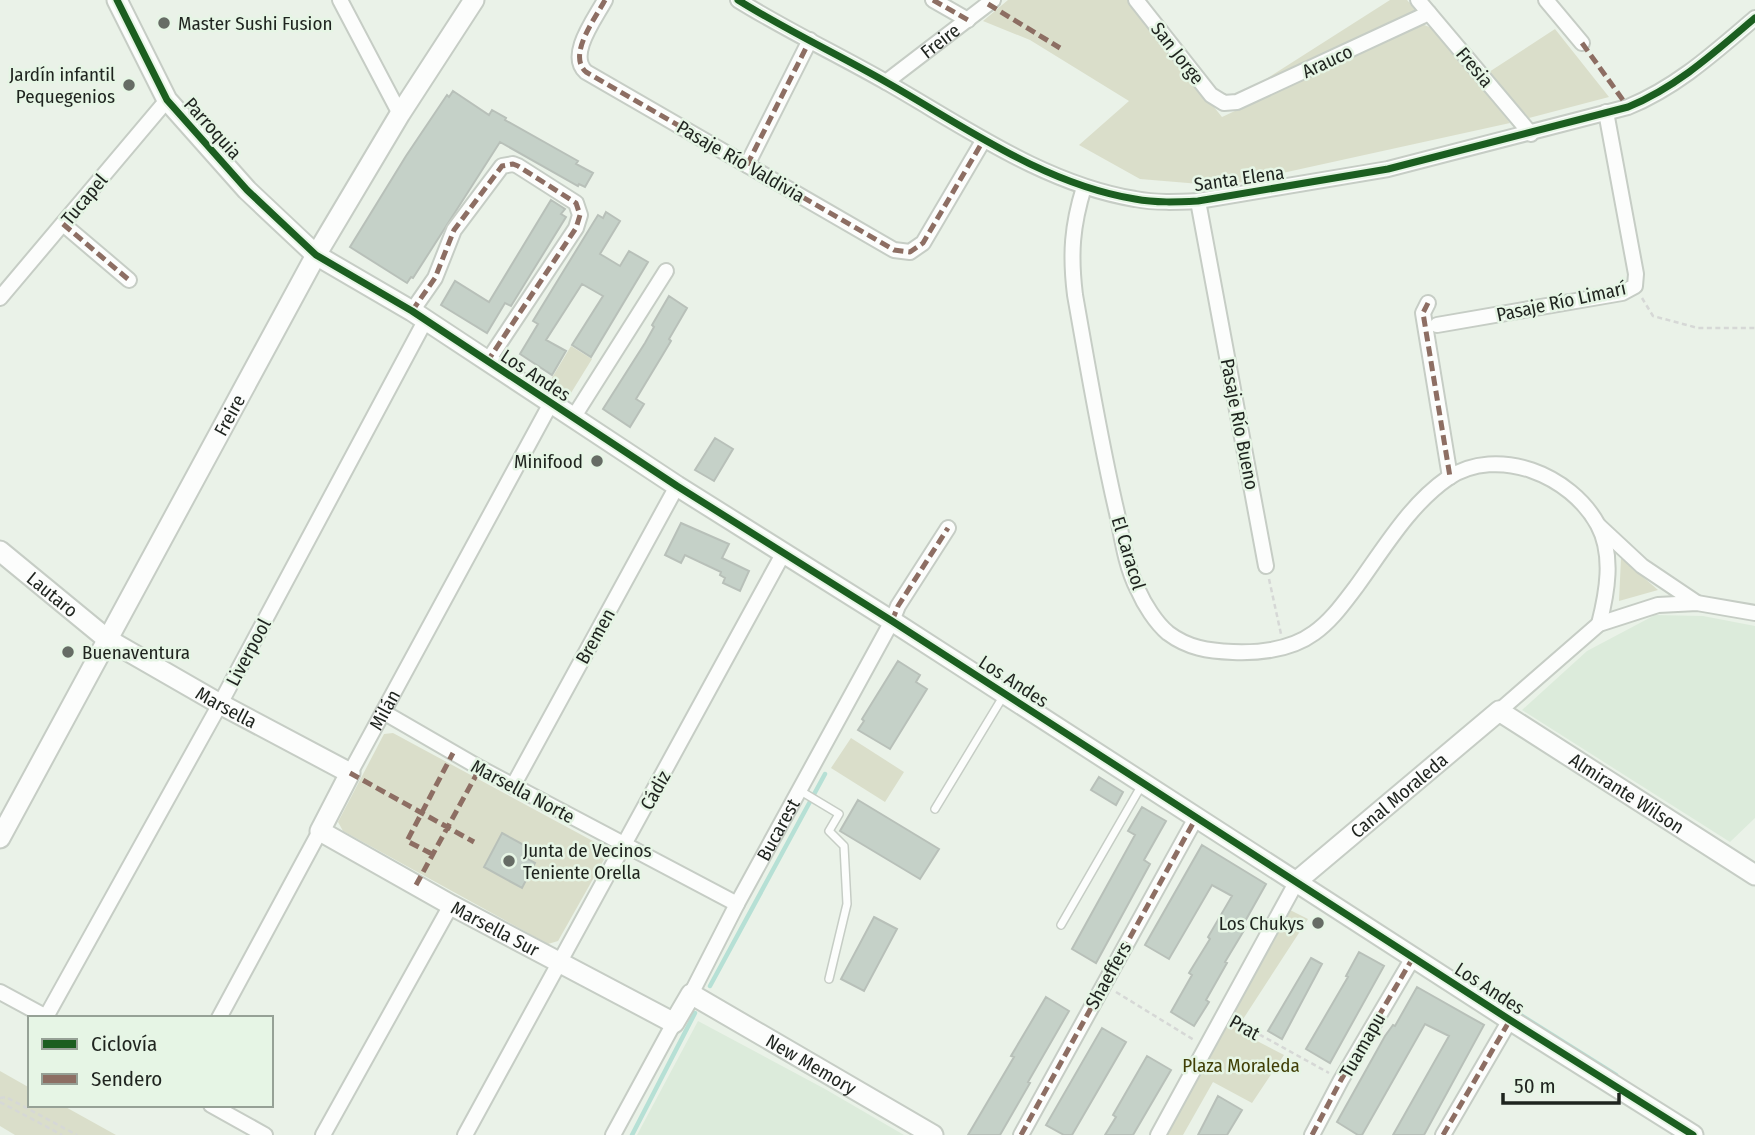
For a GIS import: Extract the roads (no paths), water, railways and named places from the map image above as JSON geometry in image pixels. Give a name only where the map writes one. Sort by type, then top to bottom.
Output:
[{"type":"street","name":"Parroquia","points":[[117,0],[167,100],[247,190],[316,255]]},
{"type":"street","points":[[340,0],[400,114]]},
{"type":"street","name":"Freire","points":[[0,838],[316,255],[400,114],[474,0]]},
{"type":"street","name":"Pasaje Río Valdivia","points":[[605,0],[579,49],[580,67],[894,250],[910,253],[923,243],[983,141]]},
{"type":"street","name":"Santa Elena","points":[[737,0],[886,82],[983,141],[1084,187],[1136,200],[1169,202],[1198,201],[1388,169],[1628,107],[1656,96],[1676,83],[1755,18]]},
{"type":"street","points":[[933,0],[968,20]]},
{"type":"street","name":"Freire","points":[[886,82],[993,0]]},
{"type":"street","name":"San Jorge","points":[[1136,0],[1211,95],[1224,103]]},
{"type":"street","name":"Fresia","points":[[1419,0],[1531,134]]},
{"type":"street","points":[[1546,0],[1582,43]]},
{"type":"street","name":"Arauco","points":[[1224,103],[1237,102],[1430,13]]},
{"type":"street","points":[[747,165],[810,40]]},
{"type":"street","name":"Tucapel","points":[[0,298],[167,100]]},
{"type":"street","name":"Pasaje Río Limarí","points":[[1437,325],[1622,293],[1635,286],[1636,274],[1606,112]]},
{"type":"street","name":"Liverpool","points":[[48,1016],[220,704],[418,316],[454,230],[498,169],[507,164],[518,166],[576,203],[580,215],[576,228],[487,362]]},
{"type":"street","name":"El Caracol","points":[[1084,187],[1071,242],[1075,295],[1108,474],[1137,590],[1166,631],[1182,642],[1201,650],[1250,652],[1292,645],[1311,635],[1331,620],[1413,511],[1450,477],[1486,464],[1526,468],[1551,479],[1577,498],[1598,526],[1642,566],[1697,603]]},
{"type":"street","name":"Pasaje Río Bueno","points":[[1198,201],[1266,566]]},
{"type":"street","points":[[63,224],[129,280]]},
{"type":"street","name":"Los Andes","points":[[316,255],[418,316],[677,486],[1693,1135]]},
{"type":"street","points":[[573,418],[666,271]]},
{"type":"street","points":[[1427,303],[1423,313],[1450,477]]},
{"type":"street","name":"Milán","points":[[220,1016],[551,403]]},
{"type":"street","name":"Bremen","points":[[513,786],[677,486]]},
{"type":"street","name":"El Caracol","points":[[1598,526],[1606,551],[1608,574],[1599,624]]},
{"type":"street","name":"Bucarest","points":[[613,1135],[898,606],[948,528]]},
{"type":"street","name":"Lautaro","points":[[0,551],[107,639]]},
{"type":"street","name":"Cádiz","points":[[465,1135],[783,554]]},
{"type":"street","name":"Canal Moraleda","points":[[1158,1135],[1297,881],[1499,712],[1599,624],[1658,605],[1697,603],[1755,613]]},
{"type":"street","name":"Marsella","points":[[107,639],[220,704],[350,773]]},
{"type":"street","name":"Marsella Norte","points":[[385,712],[513,786],[737,904]]},
{"type":"street","name":"Almirante Wilson","points":[[1499,712],[1755,874]]},
{"type":"street","name":"Shaeffers","points":[[1021,1135],[1197,816]]},
{"type":"street","name":"Marsella Sur","points":[[320,831],[451,905],[674,1023]]},
{"type":"street","points":[[323,1135],[451,905]]},
{"type":"street","name":"Tuamapu","points":[[1317,1133],[1341,1080],[1414,956]]},
{"type":"street","points":[[0,992],[45,1016]]},
{"type":"street","name":"New Memory","points":[[691,994],[933,1135]]},
{"type":"street","points":[[1443,1135],[1510,1020]]},
{"type":"street","points":[[215,1107],[265,1135]]},
{"type":"lane","points":[[935,810],[1004,694]]},
{"type":"lane","points":[[1061,925],[1143,783]]},
{"type":"lane","points":[[799,790],[839,814],[829,831],[844,846],[847,904],[829,979]]},
{"type":"waterway","points":[[710,986],[825,774]]},
{"type":"waterway","points":[[1492,997],[1616,1075]]},
{"type":"waterway","points":[[632,1135],[695,1013]]},
{"type":"place","name":"Master Sushi Fusion","points":[[164,23]]},
{"type":"place","name":"Jardín infantil Pequegenios","points":[[129,85]]},
{"type":"place","name":"Minifood","points":[[597,461]]},
{"type":"place","name":"Buenaventura","points":[[68,652]]},
{"type":"place","name":"Junta de Vecinos Teniente Orella","points":[[509,861]]},
{"type":"place","name":"Los Chukys","points":[[1318,923]]},
{"type":"park label","name":"Plaza Moraleda","points":[[1241,1065]]}]
